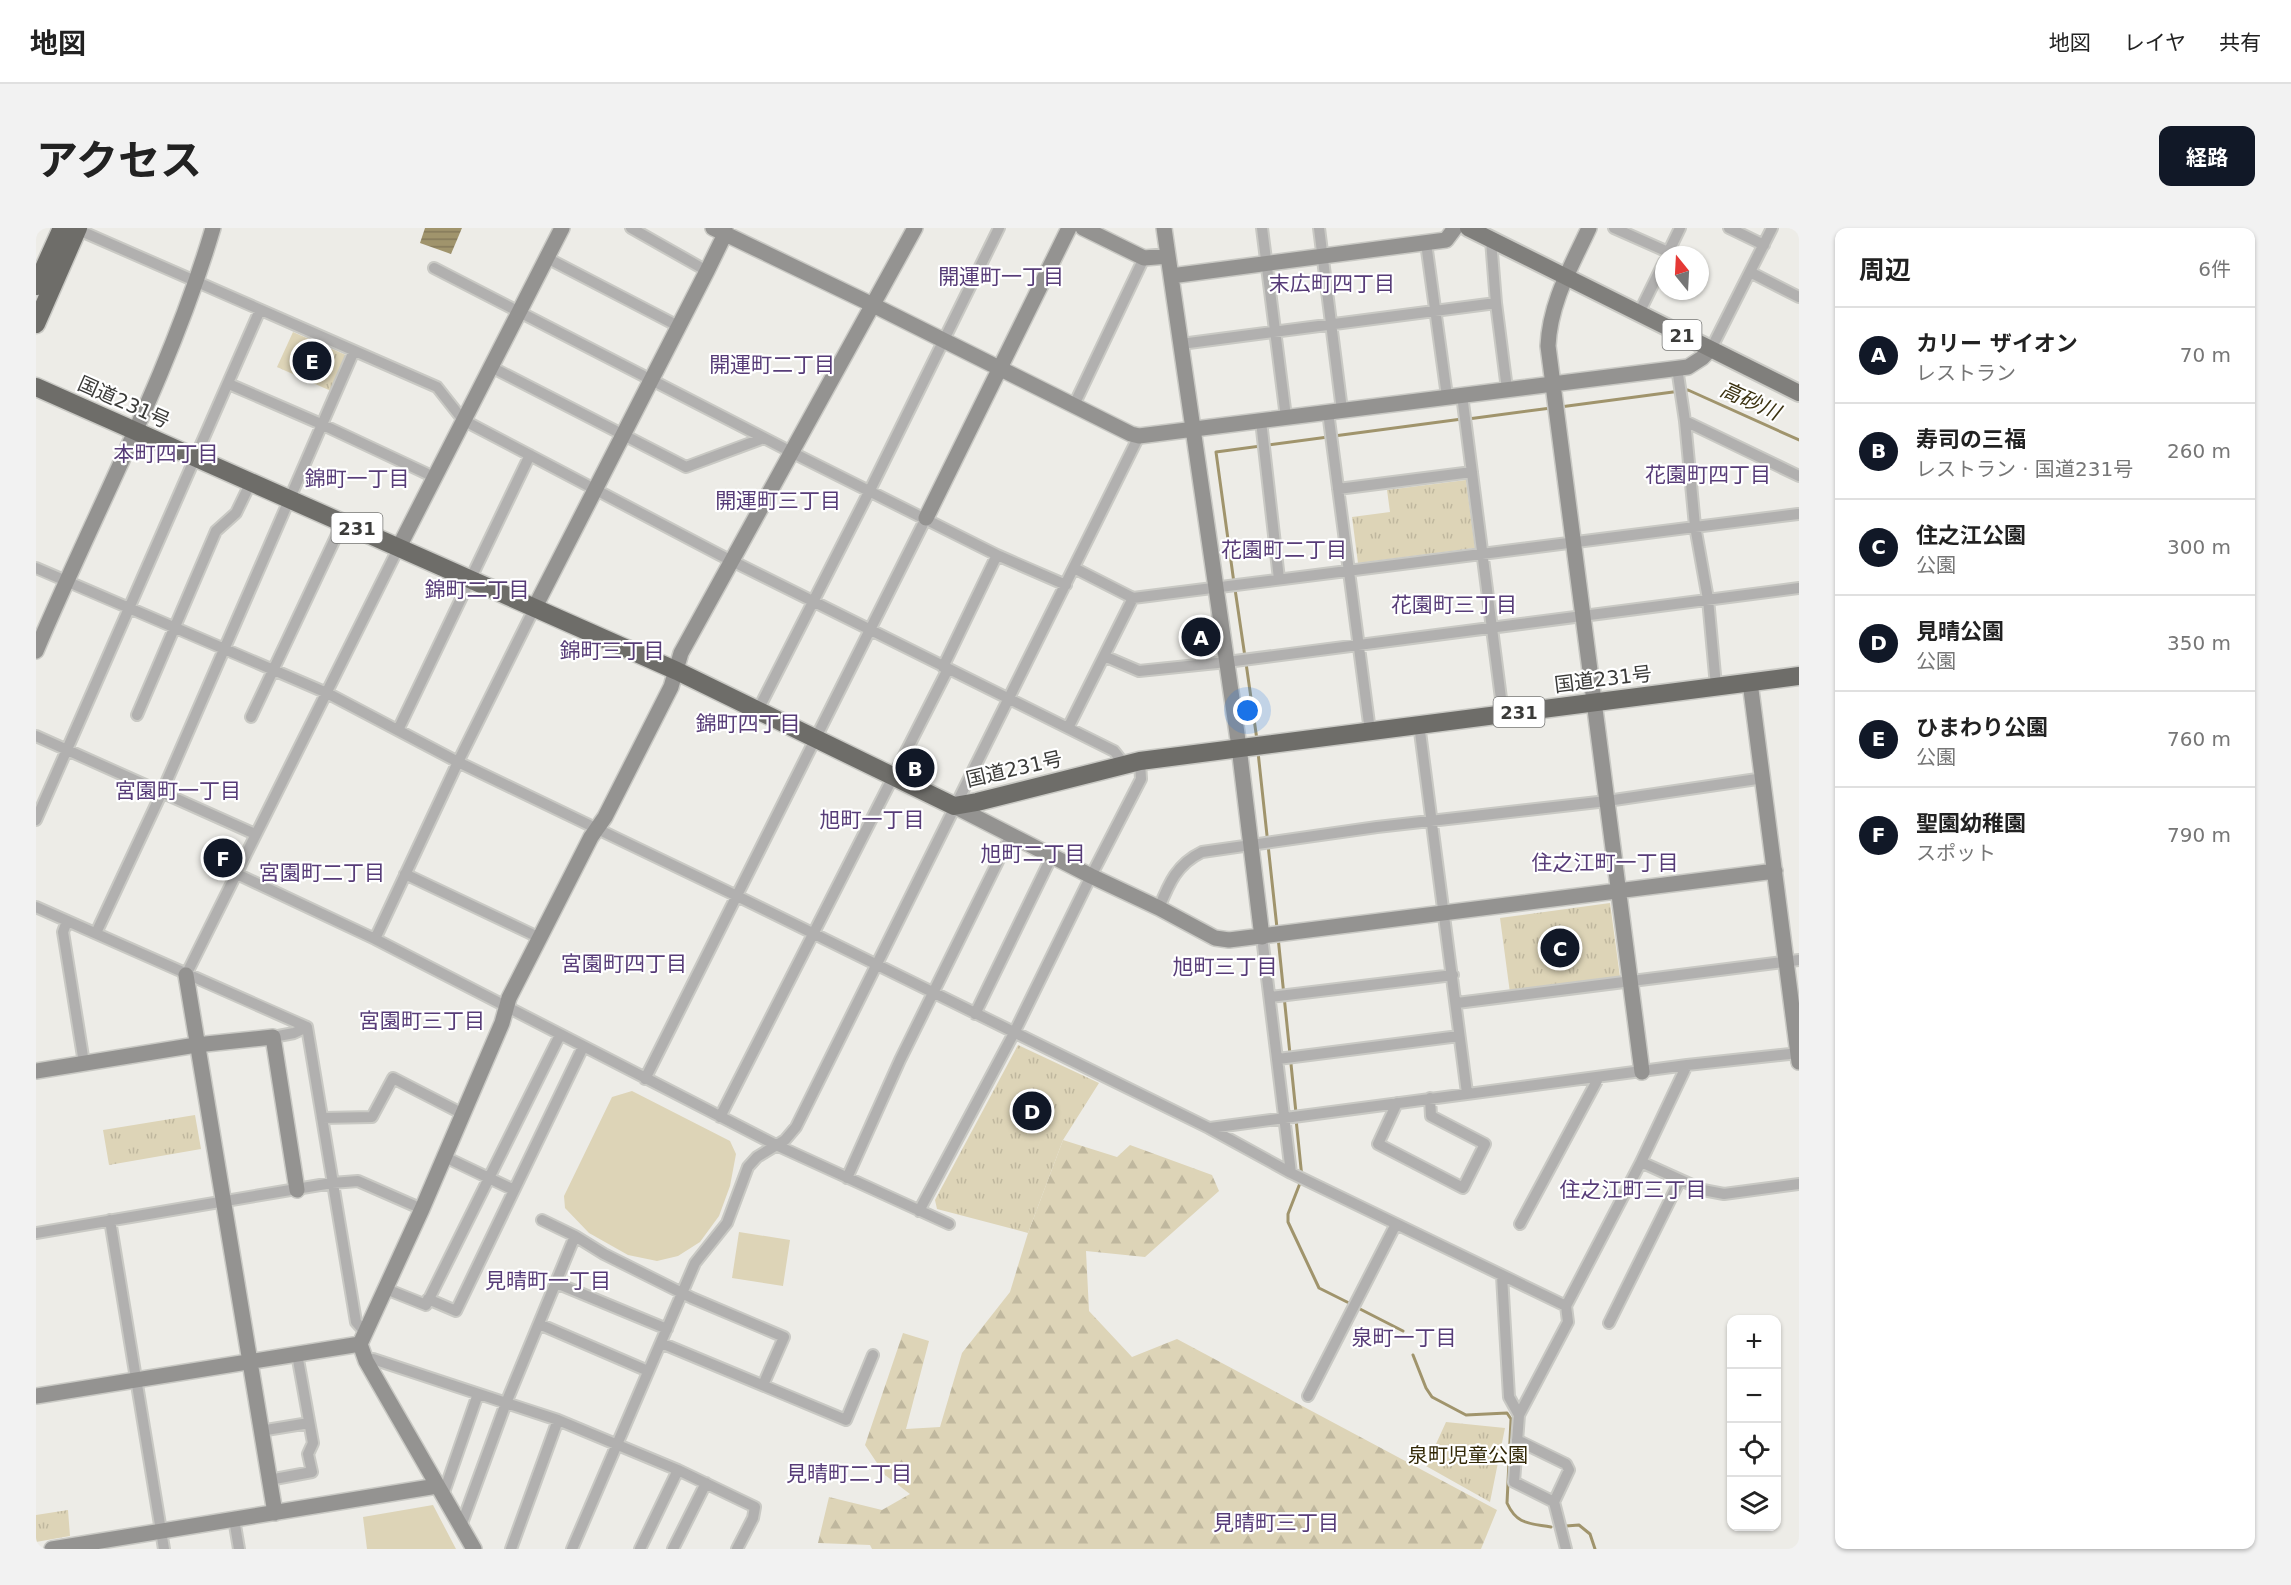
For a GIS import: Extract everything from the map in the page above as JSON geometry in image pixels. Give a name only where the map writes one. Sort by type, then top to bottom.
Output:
[{"type":"highway","points":[[36,286],[72,228]]},
{"type":"highway","points":[[36,324],[72,228]]},
{"type":"highway","name":"国道231号","points":[[36,387],[677,671],[954,806],[1133,763],[1239,747],[1799,676]]},
{"type":"main road","name":"21","points":[[1468,228],[1799,393]]},
{"type":"street","points":[[72,228],[437,387],[463,420],[594,490],[1114,751],[1133,763],[1141,780],[1014,1033],[920,1211]]},
{"type":"street","points":[[36,651],[134,432],[197,282],[213,228]]},
{"type":"street","points":[[275,1513],[248,1362],[186,975],[434,477],[562,228]]},
{"type":"street","points":[[631,228],[707,271]]},
{"type":"street","points":[[363,1339],[445,1157],[507,1009],[509,998],[650,727],[677,671],[681,653],[915,228]]},
{"type":"street","points":[[758,710],[999,228]]},
{"type":"street","points":[[645,1079],[871,630],[1069,228]]},
{"type":"street","points":[[1083,228],[1144,258],[1168,256]]},
{"type":"street","points":[[1164,228],[1239,747],[1291,1173]]},
{"type":"street","points":[[1262,228],[1286,417]]},
{"type":"street","points":[[1318,228],[1332,324],[1338,489],[1370,731]]},
{"type":"street","points":[[1171,276],[1446,240],[1455,228]]},
{"type":"street","points":[[1589,228],[1557,296],[1549,326],[1548,346],[1642,1072]]},
{"type":"street","points":[[1614,228],[1655,250]]},
{"type":"street","points":[[1672,246],[1680,228]]},
{"type":"street","points":[[1729,228],[1764,245]]},
{"type":"street","points":[[375,939],[458,762],[534,609],[707,271],[721,230],[1139,436],[1688,367],[1711,349],[1772,228]]},
{"type":"street","points":[[1491,240],[1507,389]]},
{"type":"street","points":[[1426,243],[1436,311],[1472,472],[1503,714]]},
{"type":"street","points":[[548,258],[678,326]]},
{"type":"street","points":[[1074,405],[1144,258]]},
{"type":"street","points":[[434,268],[791,452],[997,555],[1066,585]]},
{"type":"street","points":[[1750,272],[1799,297]]},
{"type":"street","points":[[1639,313],[1655,280]]},
{"type":"street","points":[[1181,344],[1496,303]]},
{"type":"street","points":[[36,820],[260,310]]},
{"type":"street","points":[[96,933],[225,650],[354,351]]},
{"type":"street","points":[[491,367],[687,467],[764,438]]},
{"type":"street","points":[[1677,368],[1685,421],[1695,526],[1708,599],[1716,686]]},
{"type":"street","points":[[229,384],[434,477]]},
{"type":"street","points":[[1261,421],[1280,579]]},
{"type":"street","points":[[1685,421],[1799,476]]},
{"type":"street","points":[[572,1549],[695,1263],[727,1223],[748,1167],[757,1157],[785,1140],[796,1127],[1139,436]]},
{"type":"street","points":[[398,730],[530,456]]},
{"type":"street","points":[[1338,489],[1472,472]]},
{"type":"street","points":[[137,715],[216,531],[236,513],[251,482]]},
{"type":"street","points":[[1074,568],[1133,598],[1799,513],[1799,519]]},
{"type":"street","points":[[251,717],[343,522]]},
{"type":"street","points":[[720,1117],[946,668],[997,555]]},
{"type":"street","points":[[36,568],[327,693],[458,762],[814,933],[1209,1128],[1291,1173],[1566,1306]]},
{"type":"street","points":[[1104,656],[1139,671],[1227,662],[1799,588]]},
{"type":"street","points":[[1068,728],[1133,598]]},
{"type":"street","points":[[1209,1128],[1687,1065],[1799,1056],[1792,961],[1775,871],[1750,682]]},
{"type":"street","points":[[1419,724],[1467,1093]]},
{"type":"street","points":[[36,736],[255,834]]},
{"type":"street","points":[[1159,908],[1171,879],[1192,856],[1202,852],[1431,821],[1607,801],[1764,778]]},
{"type":"street","points":[[954,806],[1215,938],[1229,940],[1775,871]]},
{"type":"street","points":[[847,1178],[933,992],[1011,835]]},
{"type":"street","points":[[975,1014],[1052,856]]},
{"type":"street","points":[[237,874],[375,939],[507,1009],[776,1145],[950,1224]]},
{"type":"street","points":[[405,874],[540,938]]},
{"type":"street","points":[[36,907],[307,1027]]},
{"type":"street","points":[[67,921],[63,932],[84,1063]]},
{"type":"street","points":[[1457,1003],[1792,961]]},
{"type":"street","points":[[1270,997],[1453,975]]},
{"type":"street","points":[[36,1071],[196,1045],[273,1037],[294,1033],[307,1027]]},
{"type":"street","points":[[307,1027],[356,1322],[363,1339],[366,1361],[474,1549]]},
{"type":"street","points":[[386,1289],[426,1305],[560,1035]]},
{"type":"street","points":[[1278,1059],[1459,1036]]},
{"type":"street","points":[[273,1037],[297,1190]]},
{"type":"street","points":[[428,1299],[456,1311],[583,1047]]},
{"type":"street","points":[[1554,1502],[1514,1482],[1519,1415],[1568,1322],[1566,1306],[1641,1162],[1687,1065]]},
{"type":"street","points":[[1520,1224],[1599,1077]]},
{"type":"street","points":[[322,1118],[372,1117],[393,1078],[463,1114]]},
{"type":"street","points":[[1397,1103],[1378,1144],[1463,1188],[1485,1144],[1431,1116],[1430,1098]]},
{"type":"street","points":[[445,1157],[514,1190]]},
{"type":"street","points":[[1641,1162],[1703,1190],[1724,1194],[1799,1184]]},
{"type":"street","points":[[1609,1323],[1680,1180]]},
{"type":"street","points":[[36,1233],[332,1183],[358,1181],[422,1209]]},
{"type":"street","points":[[110,1220],[164,1549]]},
{"type":"street","points":[[542,1220],[692,1298],[784,1337],[763,1385]]},
{"type":"street","points":[[1308,1396],[1396,1224]]},
{"type":"street","points":[[461,1526],[506,1403],[575,1236]]},
{"type":"street","points":[[1502,1276],[1509,1397],[1519,1415]]},
{"type":"street","points":[[556,1283],[667,1329]]},
{"type":"street","points":[[539,1324],[648,1371]]},
{"type":"street","points":[[36,1396],[297,1354],[363,1339]]},
{"type":"street","points":[[661,1342],[846,1420],[873,1355]]},
{"type":"street","points":[[269,1480],[312,1472],[308,1454],[313,1443],[297,1354]]},
{"type":"street","points":[[366,1361],[373,1359],[558,1420],[678,1470],[755,1507],[753,1518],[737,1549]]},
{"type":"street","points":[[440,1491],[478,1394]]},
{"type":"street","points":[[511,1549],[558,1420]]},
{"type":"street","points":[[260,1431],[309,1423]]},
{"type":"street","points":[[1517,1440],[1566,1464],[1569,1470],[1554,1502],[1566,1549]]},
{"type":"street","points":[[640,1549],[678,1470]]},
{"type":"street","points":[[673,1549],[706,1483]]},
{"type":"street","points":[[52,1549],[234,1519],[440,1491]]},
{"type":"street","points":[[234,1519],[239,1549]]},
{"type":"green space","points":[[293,332],[346,355],[331,391],[277,367]]},
{"type":"green space","points":[[1466,480],[1475,548],[1358,563],[1352,517],[1390,512],[1387,490]]},
{"type":"green space","points":[[1610,903],[1620,977],[1510,993],[1500,918]]},
{"type":"green space","points":[[1018,1045],[1099,1083],[1063,1140],[1028,1233],[937,1209],[935,1200]]},
{"type":"green space","points":[[632,1091],[730,1141],[736,1154],[730,1186],[719,1216],[700,1242],[678,1256],[657,1261],[628,1255],[589,1233],[565,1208],[564,1196],[612,1097]]},
{"type":"green space","points":[[195,1115],[201,1149],[109,1165],[103,1130]]},
{"type":"green space","points":[[1063,1140],[1117,1157],[1130,1145],[1212,1175],[1219,1191],[1145,1257],[1086,1251],[1089,1311],[1132,1357],[1177,1339],[1497,1510],[1481,1549],[872,1549],[870,1545],[818,1543],[829,1497],[882,1510],[910,1494],[885,1475],[865,1445],[903,1333],[929,1341],[906,1429],[940,1427],[962,1353],[1010,1292],[1028,1233]]},
{"type":"green space","points":[[739,1232],[790,1240],[783,1286],[732,1278]]},
{"type":"green space","name":"泉町児童公園","points":[[1446,1422],[1505,1428],[1490,1502],[1426,1466]]},
{"type":"green space","points":[[433,1505],[456,1549],[367,1549],[363,1517]]},
{"type":"green space","points":[[68,1510],[70,1536],[36,1542],[36,1515]]},
{"type":"shaded area","points":[[425,228],[462,228],[451,254],[420,243]]},
{"type":"waterway","name":"高砂川","points":[[1560,407],[1688,390],[1799,440]]},
{"type":"waterway","points":[[1468,419],[1551,408]]},
{"type":"waterway","points":[[1334,436],[1462,419]]},
{"type":"waterway","points":[[1234,583],[1216,452],[1328,437]]},
{"type":"waterway","points":[[1235,589],[1245,657]]},
{"type":"waterway","points":[[1246,663],[1257,740]]},
{"type":"waterway","points":[[1258,752],[1277,928]]},
{"type":"waterway","points":[[1278,937],[1296,1113]]},
{"type":"waterway","points":[[1296,1119],[1302,1178],[1288,1214],[1288,1222],[1319,1288],[1349,1303]]},
{"type":"waterway","points":[[1360,1309],[1403,1331]]},
{"type":"waterway","points":[[1413,1355],[1432,1397],[1466,1415],[1507,1413],[1511,1419],[1507,1503],[1515,1515],[1524,1522],[1551,1527]]},
{"type":"waterway","points":[[1566,1526],[1579,1525],[1590,1534],[1595,1549]]},
{"type":"place","name":"ひまわり公園","points":[[312,361]]},
{"type":"place","name":"カリー ザイオン","points":[[1201,637]]},
{"type":"place","name":"寿司の三福","points":[[915,768]]},
{"type":"place","name":"聖園幼稚園","points":[[223,858]]},
{"type":"place","name":"住之江公園","points":[[1560,948]]},
{"type":"place","name":"見晴公園","points":[[1032,1111]]},
{"type":"district","name":"開運町一丁目","points":[[1001,277]]},
{"type":"district","name":"末広町四丁目","points":[[1332,284]]},
{"type":"district","name":"開運町二丁目","points":[[772,365]]},
{"type":"district","name":"本町四丁目","points":[[166,454]]},
{"type":"district","name":"花園町四丁目","points":[[1708,475]]},
{"type":"district","name":"錦町一丁目","points":[[357,479]]},
{"type":"district","name":"開運町三丁目","points":[[778,501]]},
{"type":"district","name":"花園町二丁目","points":[[1284,550]]},
{"type":"district","name":"錦町二丁目","points":[[477,590]]},
{"type":"district","name":"花園町三丁目","points":[[1454,605]]},
{"type":"district","name":"錦町三丁目","points":[[612,651]]},
{"type":"district","name":"錦町四丁目","points":[[748,724]]},
{"type":"district","name":"宮園町一丁目","points":[[178,791]]},
{"type":"district","name":"旭町一丁目","points":[[872,820]]},
{"type":"district","name":"旭町二丁目","points":[[1033,854]]},
{"type":"district","name":"住之江町一丁目","points":[[1605,863]]},
{"type":"district","name":"宮園町二丁目","points":[[322,873]]},
{"type":"district","name":"宮園町四丁目","points":[[624,964]]},
{"type":"district","name":"旭町三丁目","points":[[1225,967]]},
{"type":"district","name":"宮園町三丁目","points":[[422,1021]]},
{"type":"district","name":"住之江町三丁目","points":[[1633,1190]]},
{"type":"district","name":"見晴町一丁目","points":[[548,1281]]},
{"type":"district","name":"泉町一丁目","points":[[1404,1338]]},
{"type":"district","name":"見晴町二丁目","points":[[849,1474]]},
{"type":"district","name":"見晴町三丁目","points":[[1276,1523]]}]
